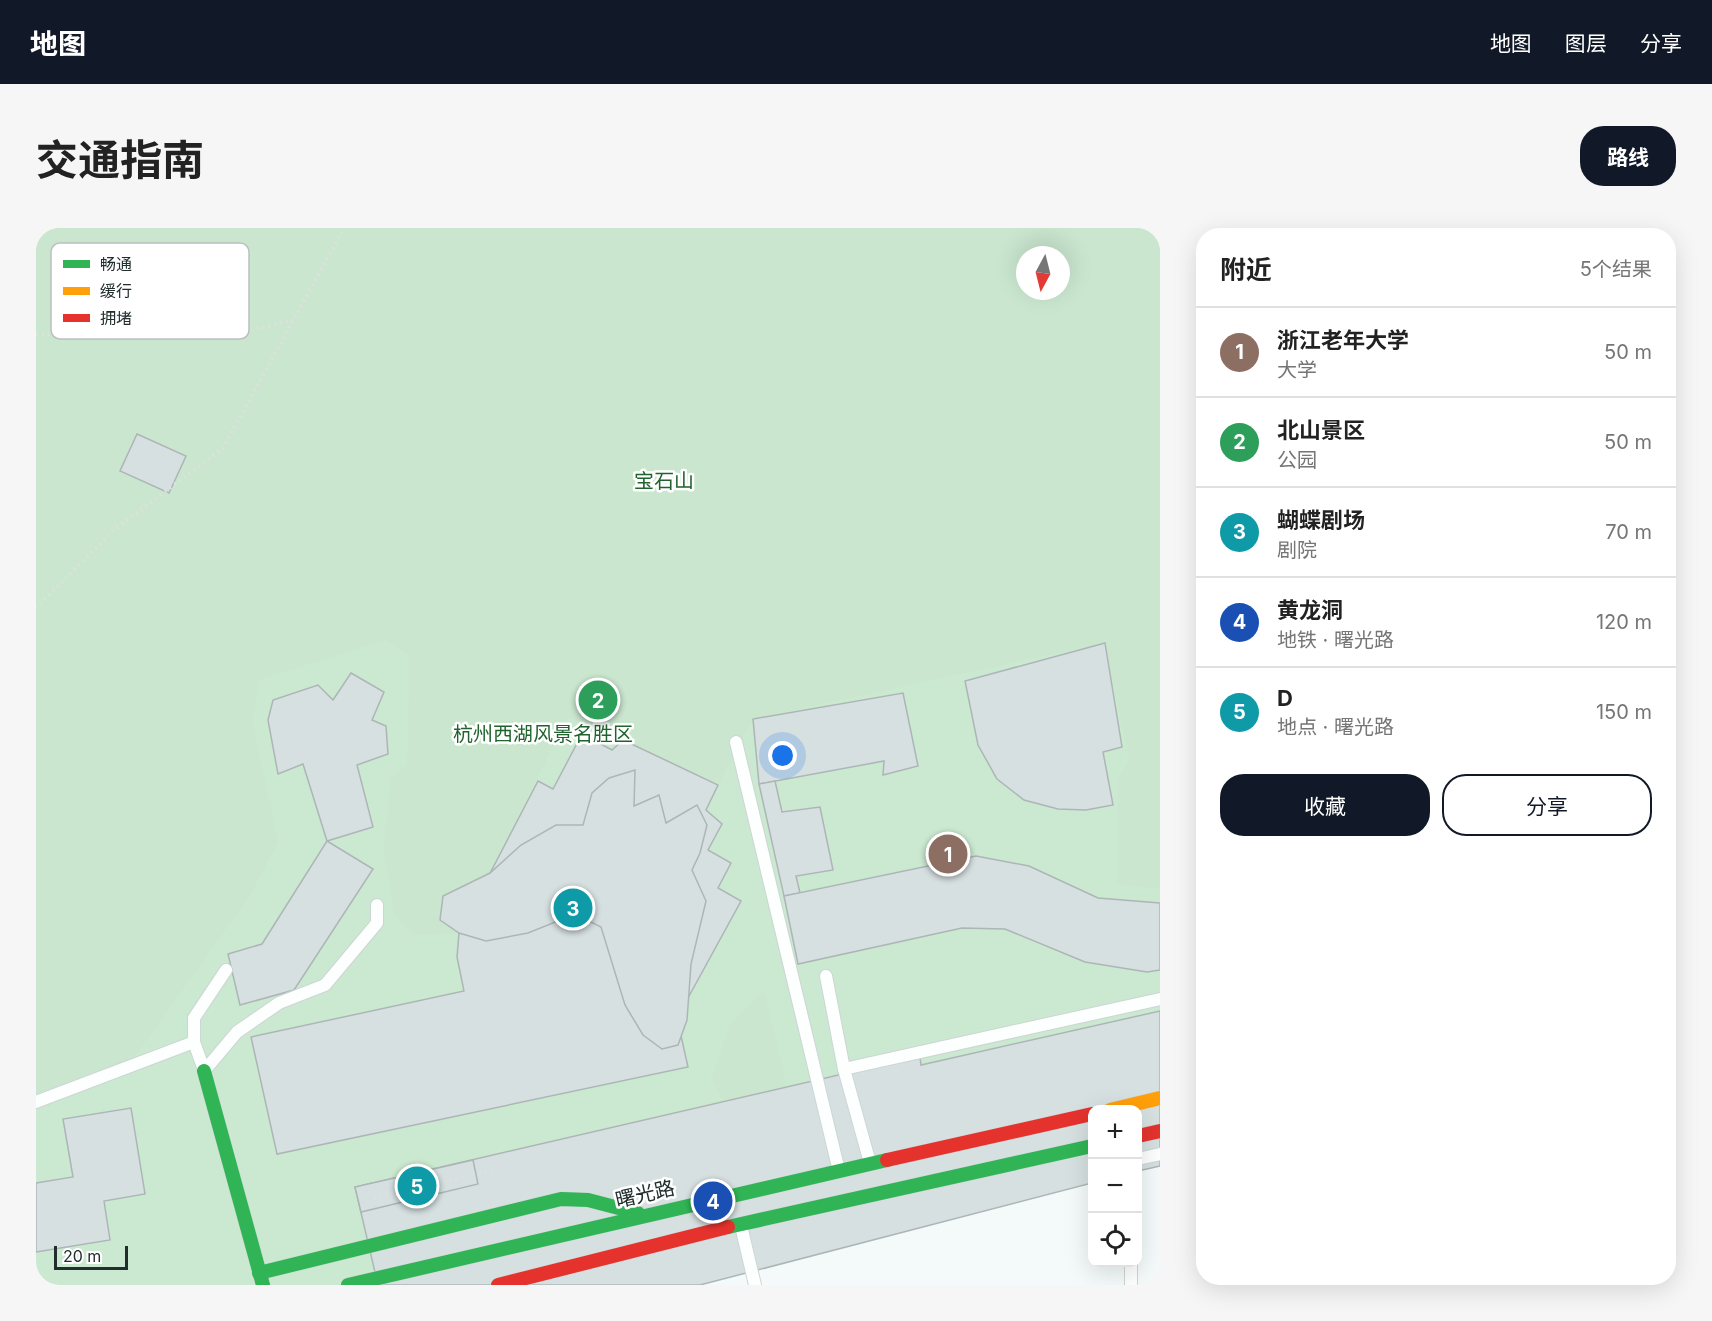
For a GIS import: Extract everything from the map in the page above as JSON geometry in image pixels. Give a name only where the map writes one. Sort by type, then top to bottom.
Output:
[{"type":"main road","points":[[204,1071],[261,1279],[561,1199],[588,1200],[642,1214]]},
{"type":"main road","points":[[1131,1105],[1160,1098]]},
{"type":"main road","name":"曙光路","points":[[348,1285],[642,1214],[1088,1115]]},
{"type":"main road","points":[[1142,1135],[1160,1131]]},
{"type":"main road","points":[[498,1285],[740,1224],[1088,1147]]},
{"type":"lane","points":[[735,742],[839,1172]]},
{"type":"lane","points":[[204,1071],[237,1032],[279,1003],[326,985],[377,923],[377,904]]},
{"type":"lane","points":[[204,1071],[194,1042],[194,1018],[226,970]]},
{"type":"lane","points":[[826,976],[844,1069],[870,1164]]},
{"type":"lane","points":[[844,1069],[1160,999]]},
{"type":"lane","points":[[36,1102],[194,1042]]},
{"type":"lane","points":[[1077,1149],[1088,1155]]},
{"type":"lane","points":[[1142,1158],[1160,1154]]},
{"type":"lane","points":[[740,1224],[755,1285]]},
{"type":"lane","points":[[1131,1267],[1131,1285]]},
{"type":"path","points":[[36,608],[114,530],[223,448],[344,228]]},
{"type":"path","points":[[249,331],[293,320]]},
{"type":"path","points":[[36,335],[51,334]]},
{"type":"path","points":[[374,1198],[497,1169]]},
{"type":"green space","name":"杭州西湖风景名胜区","points":[[36,228],[1160,228],[1160,1109],[1142,1113],[1142,1105],[1088,1105],[1088,1126],[417,1285],[36,1285]]},
{"type":"green space","name":"宝石山","points":[[36,228],[1160,228],[1160,889],[1117,884],[1118,779],[1130,760],[1104,643],[753,719],[718,785],[568,717],[459,933],[413,935],[394,915],[384,853],[390,778],[407,765],[410,655],[385,640],[259,680],[252,722],[278,842],[249,897],[128,1066],[36,1098]]},
{"type":"green space","points":[[764,991],[789,1095],[727,1111],[712,1078],[730,1025]]},
{"type":"building","points":[[137,434],[186,456],[169,493],[120,471]]},
{"type":"building","points":[[1105,643],[1122,747],[1103,752],[1113,805],[1086,810],[1058,809],[1024,800],[997,779],[978,745],[965,681]]},
{"type":"building","points":[[351,673],[384,692],[372,720],[386,726],[388,754],[357,765],[373,827],[327,841],[303,764],[278,774],[268,720],[273,700],[318,685],[333,700]]},
{"type":"building","points":[[903,693],[918,766],[883,775],[884,761],[759,784],[753,719]]},
{"type":"building","points":[[582,734],[612,750],[623,740],[718,785],[706,810],[722,824],[708,850],[731,863],[718,888],[741,901],[677,1018],[688,1067],[277,1154],[251,1037],[464,991],[457,957],[459,933],[538,781],[553,789]]},
{"type":"building","points":[[635,770],[634,806],[659,795],[666,823],[697,805],[707,825],[700,853],[692,870],[706,901],[691,964],[687,1020],[678,1045],[662,1049],[643,1035],[625,1005],[601,927],[575,914],[528,933],[486,941],[459,933],[440,920],[443,896],[490,873],[521,845],[556,825],[583,825],[592,793],[609,778]]},
{"type":"building","points":[[775,781],[782,812],[820,807],[833,870],[796,876],[800,893],[784,896],[759,784]]},
{"type":"building","points":[[327,841],[373,869],[294,990],[240,1005],[228,954],[262,944]]},
{"type":"building","points":[[976,856],[1029,866],[1098,898],[1160,903],[1160,970],[1147,972],[1085,962],[1005,929],[962,928],[798,964],[784,896]]},
{"type":"building","points":[[1160,1011],[1160,1166],[1142,1170],[1142,1105],[1088,1105],[1088,1184],[700,1285],[378,1285],[355,1187],[860,1070],[920,1058],[921,1065]]},
{"type":"building","points":[[131,1108],[145,1194],[104,1201],[110,1240],[36,1252],[36,1183],[73,1177],[63,1119]]},
{"type":"building","points":[[473,1160],[478,1184],[361,1212],[355,1187]]},
{"type":"traffic: fast","points":[[204,1071],[263,1285]]},
{"type":"traffic: fast","points":[[728,1227],[1088,1147]]},
{"type":"traffic: fast","points":[[348,1285],[887,1160]]},
{"type":"traffic: fast","points":[[259,1273],[561,1199],[588,1200],[638,1213]]},
{"type":"traffic: slow","points":[[1131,1105],[1160,1098]]},
{"type":"traffic: jam","points":[[887,1160],[1088,1115]]},
{"type":"traffic: jam","points":[[1142,1135],[1160,1131]]},
{"type":"traffic: jam","points":[[498,1285],[728,1227]]},
{"type":"place","name":"北山景区","points":[[598,700]]},
{"type":"place","name":"浙江老年大学","points":[[948,854]]},
{"type":"place","name":"蝴蝶剧场","points":[[573,908]]},
{"type":"place","name":"D","points":[[417,1186]]},
{"type":"place","name":"黄龙洞","points":[[713,1201]]}]
